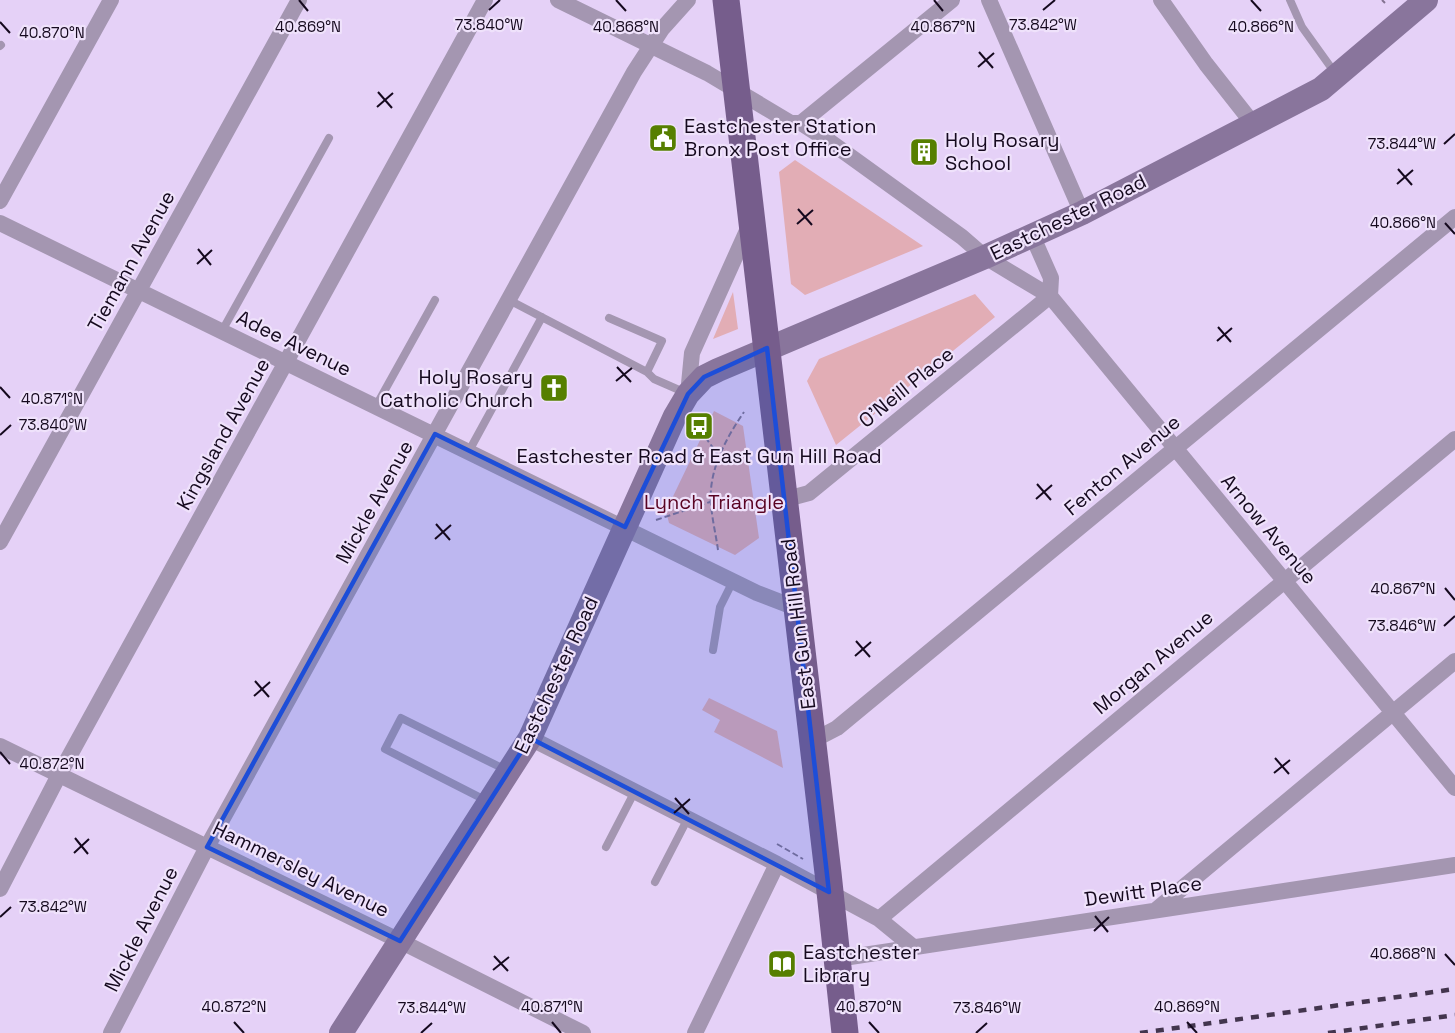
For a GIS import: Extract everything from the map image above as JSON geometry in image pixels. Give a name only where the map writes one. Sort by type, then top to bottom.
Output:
[{"type":"main road","name":"East Gun Hill Road","points":[[726,0],[768,348],[783,500],[845,1033]]},
{"type":"main road","name":"Eastchester Road","points":[[341,1033],[530,738],[675,416],[688,394],[711,374],[1082,213],[1254,125],[1321,89],[1426,0]]},
{"type":"street","points":[[0,201],[111,0]]},
{"type":"street","name":"Tiemann Avenue","points":[[0,542],[299,0]]},
{"type":"street","name":"Kingsland Avenue","points":[[0,889],[59,775],[486,0]]},
{"type":"street","name":"Arnow Avenue","points":[[558,0],[707,73],[790,123],[801,123],[830,141],[933,216],[985,257],[1050,297],[1455,788]]},
{"type":"street","name":"Mickle Avenue","points":[[111,1033],[207,847],[633,72],[650,45],[688,0]]},
{"type":"street","points":[[801,123],[952,0]]},
{"type":"street","points":[[988,0],[1082,213]]},
{"type":"street","points":[[1161,0],[1254,125]]},
{"type":"street","name":"Fenton Avenue","points":[[812,741],[837,728],[1455,217]]},
{"type":"street","name":"Eastchester Road","points":[[688,394],[692,353],[751,220]]},
{"type":"street","name":"Adee Avenue","points":[[0,223],[733,580],[796,608]]},
{"type":"street","points":[[1032,235],[1051,278],[1050,297]]},
{"type":"street","name":"O'Neill Place","points":[[783,500],[809,493],[1050,297]]},
{"type":"street","name":"Morgan Avenue","points":[[879,919],[1455,439]]},
{"type":"street","points":[[1156,911],[1455,661]]},
{"type":"street","points":[[530,738],[689,817],[879,919],[912,946]]},
{"type":"street","name":"Hammersley Avenue","points":[[0,747],[400,941],[582,1033]]},
{"type":"street","points":[[695,1033],[777,864]]},
{"type":"street","name":"Dewitt Place","points":[[837,959],[1455,866]]},
{"type":"lane","points":[[1290,0],[1302,27],[1336,75]]},
{"type":"lane","points":[[222,331],[329,138]]},
{"type":"lane","points":[[376,406],[435,300]]},
{"type":"lane","points":[[509,300],[647,372],[654,379],[688,394]]},
{"type":"lane","points":[[469,451],[542,317]]},
{"type":"lane","points":[[609,318],[662,341],[647,372]]},
{"type":"lane","points":[[713,650],[720,607],[733,580]]},
{"type":"lane","points":[[489,802],[385,749],[401,718],[509,772]]},
{"type":"lane","points":[[606,847],[635,790]]},
{"type":"lane","points":[[655,882],[689,817]]},
{"type":"path","points":[[718,550],[710,502],[719,456],[744,412]]},
{"type":"path","points":[[700,430],[719,456]]},
{"type":"path","points":[[656,520],[710,502]]},
{"type":"path","points":[[777,844],[803,859]]},
{"type":"highlighted area","points":[[767,348],[829,892],[530,738],[400,941],[207,847],[435,434],[625,527],[688,394],[704,377]]},
{"type":"green space","points":[[795,160],[923,246],[805,295],[791,284],[779,172]]},
{"type":"green space","points":[[733,292],[738,329],[713,339]]},
{"type":"green space","points":[[975,294],[995,317],[836,445],[807,381],[819,359]]},
{"type":"green space","name":"Lynch Triangle","points":[[714,411],[743,426],[759,538],[735,555],[669,523],[666,511]]},
{"type":"green space","points":[[709,698],[777,731],[783,768],[714,732],[720,720],[702,710]]},
{"type":"railway","points":[[1140,1033],[1455,989]]},
{"type":"railway","points":[[1328,1033],[1455,1015]]},
{"type":"place","name":"Eastchester Station Bronx Post Office","points":[[663,138]]},
{"type":"place","name":"Holy Rosary School","points":[[924,152]]},
{"type":"place","name":"Holy Rosary Catholic Church","points":[[554,388]]},
{"type":"place","name":"Eastchester Road & East Gun Hill Road","points":[[699,426]]},
{"type":"place","name":"Eastchester Library","points":[[782,964]]}]
